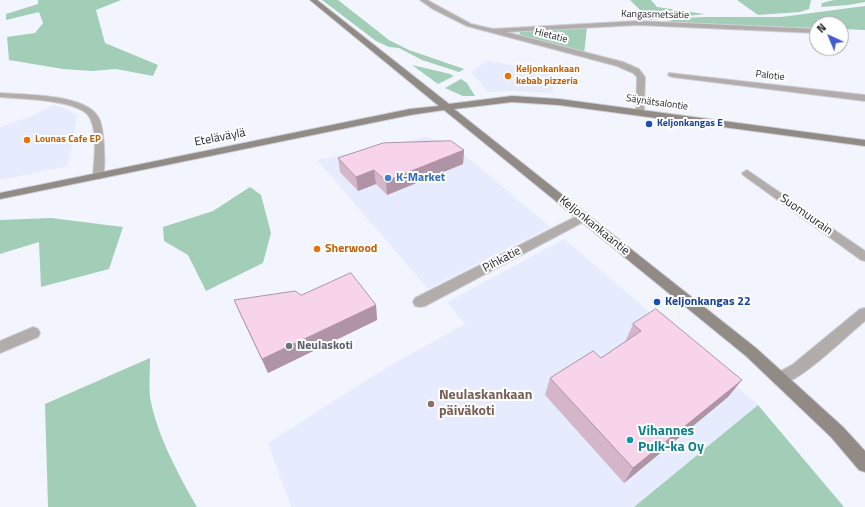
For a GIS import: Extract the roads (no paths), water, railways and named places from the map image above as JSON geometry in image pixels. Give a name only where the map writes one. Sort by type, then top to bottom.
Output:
[{"type":"main road","name":"Keljonkankaantie","points":[[313,0],[751,352],[837,432],[865,464]]},
{"type":"main road","name":"Säynätsalontie","points":[[446,106],[512,99],[530,99],[640,112],[865,143]]},
{"type":"main road","name":"Eteläväylä","points":[[0,196],[410,112],[446,106]]},
{"type":"street","name":"Hietatie","points":[[423,0],[439,11],[469,25],[620,64],[636,71],[641,77],[640,112]]},
{"type":"street","name":"Kangasmetsätie","points":[[493,32],[638,23],[809,31]]},
{"type":"street","name":"Palotie","points":[[672,75],[865,98]]},
{"type":"street","points":[[0,95],[55,100],[85,108],[94,116],[100,152],[98,176]]},
{"type":"street","name":"Suomuurain","points":[[747,173],[865,256]]},
{"type":"street","name":"Pihkatie","points":[[420,302],[583,217]]},
{"type":"street","points":[[780,379],[797,369],[865,313]]},
{"type":"street","points":[[0,347],[33,333]]},
{"type":"place","name":"Keljonkankaan kebab pizzeria","points":[[508,76]]},
{"type":"place","name":"Keljonkangas E","points":[[649,124]]},
{"type":"place","name":"Lounas Cafe EP","points":[[27,140]]},
{"type":"place","name":"K-Market","points":[[388,178]]},
{"type":"place","name":"Sherwood","points":[[317,249]]},
{"type":"place","name":"Keljonkangas 22","points":[[657,302]]},
{"type":"place","name":"Neulaskoti","points":[[289,346]]},
{"type":"place","name":"Neulaskankaan päiväkoti","points":[[431,404]]},
{"type":"place","name":"Vihannes Pulk-ka Oy","points":[[630,440]]}]
